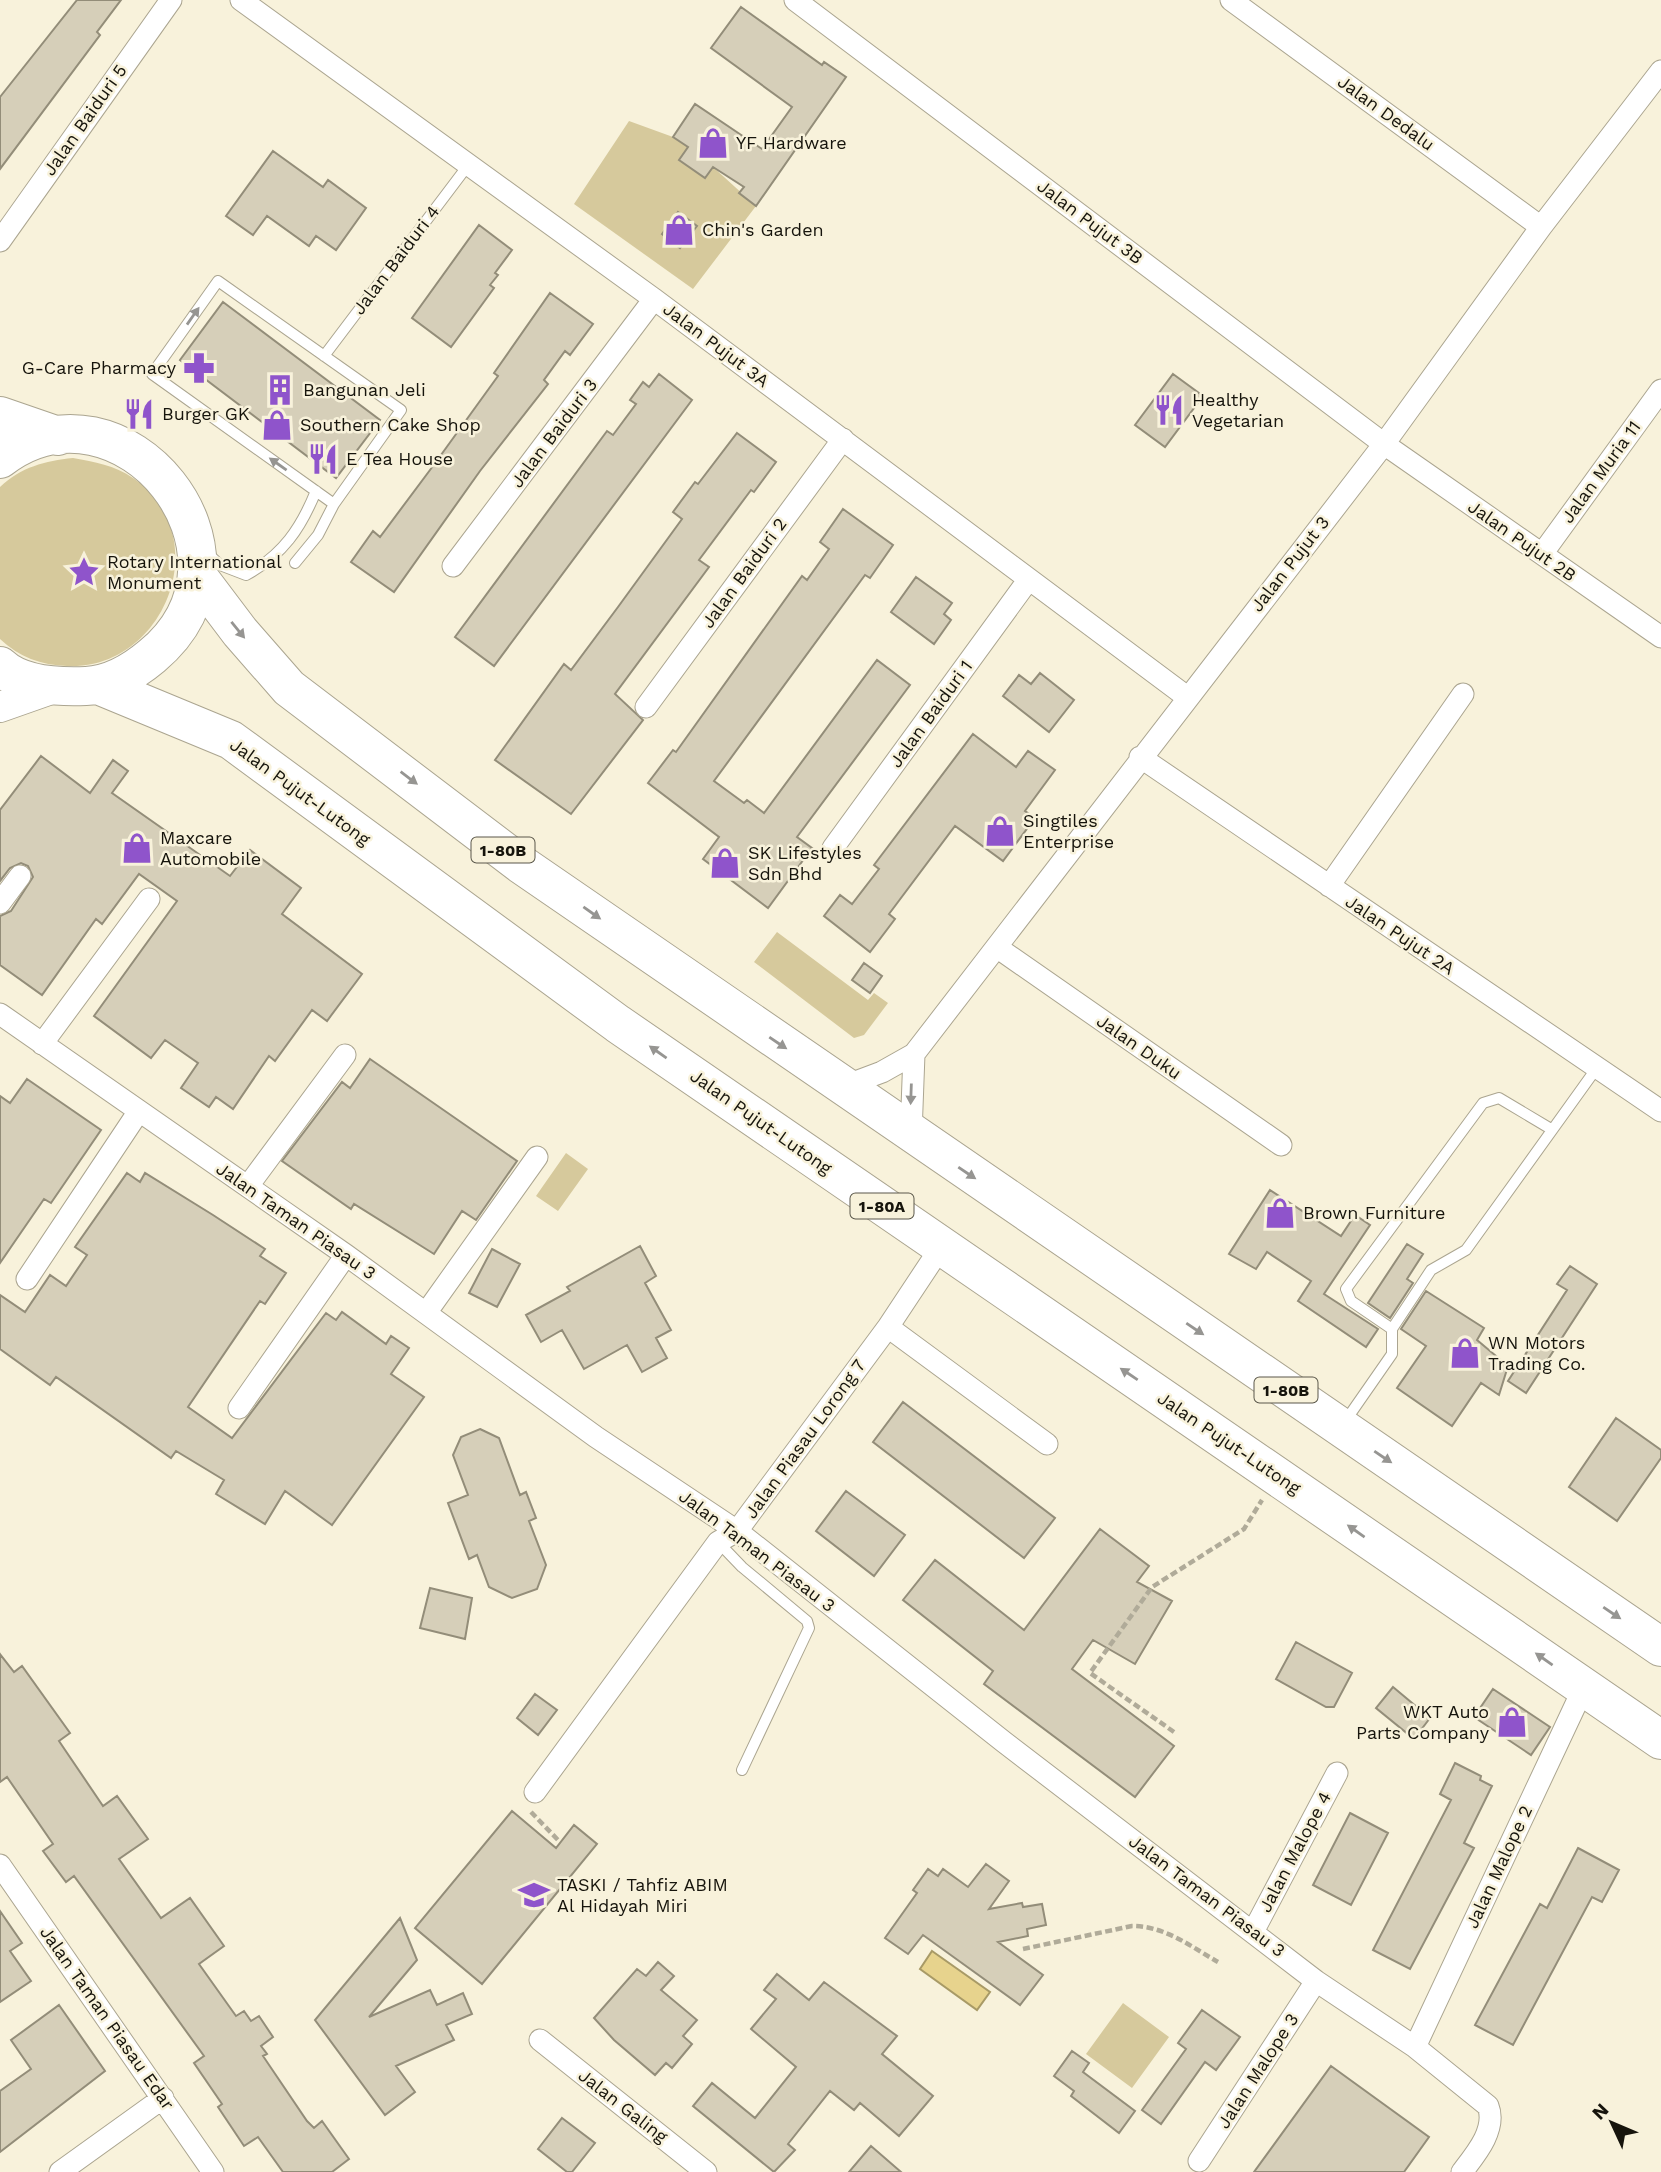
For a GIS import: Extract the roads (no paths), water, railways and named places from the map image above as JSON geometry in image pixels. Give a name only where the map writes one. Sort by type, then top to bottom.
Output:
[{"type":"highway","points":[[0,416],[58,436],[97,438],[134,452],[164,476],[186,509],[196,559],[186,613],[165,646],[134,671],[98,685],[54,688],[0,666]]},
{"type":"highway","points":[[0,459],[13,449],[58,436]]},
{"type":"highway","name":"1-80B","points":[[196,559],[240,632],[289,688],[522,865],[1661,1647]]},
{"type":"highway","name":"Jalan Pujut-Lutong","points":[[98,685],[231,740],[618,1024],[1661,1740]]},
{"type":"street","name":"Jalan Baiduri 5","points":[[0,241],[171,0]]},
{"type":"street","name":"Jalan Pujut 3A","points":[[242,0],[654,299],[1187,697]]},
{"type":"street","name":"Jalan Pujut 3B","points":[[795,0],[819,7],[1384,444]]},
{"type":"street","name":"Jalan Dedalu","points":[[1231,0],[1541,226]]},
{"type":"street","name":"Jalan Pujut 3","points":[[842,1087],[882,1072],[914,1054],[998,948],[1140,757],[1384,444],[1541,226],[1661,71]]},
{"type":"street","name":"Jalan Baiduri 3","points":[[453,566],[654,299]]},
{"type":"street","name":"Jalan Muria 11","points":[[1542,554],[1661,390]]},
{"type":"street","name":"Jalan Baiduri 2","points":[[646,707],[843,439]]},
{"type":"street","name":"Jalan Pujut 2B","points":[[1384,444],[1661,637]]},
{"type":"street","name":"Jalan Baiduri 1","points":[[833,848],[1029,579]]},
{"type":"street","points":[[0,707],[54,688]]},
{"type":"street","points":[[1329,886],[1462,694]]},
{"type":"street","name":"Jalan Pujut 2A","points":[[1140,757],[1661,1111]]},
{"type":"street","points":[[0,903],[20,876]]},
{"type":"street","points":[[42,1044],[149,900]]},
{"type":"street","name":"Jalan Duku","points":[[998,948],[1280,1145]]},
{"type":"street","name":"Jalan Taman Piasau 3","points":[[0,1014],[346,1255],[596,1437],[737,1531],[1004,1742],[1254,1930],[1316,1981],[1415,2047],[1488,2106],[1492,2115],[1492,2126],[1462,2172]]},
{"type":"street","points":[[911,1134],[914,1054]]},
{"type":"street","points":[[248,1186],[345,1055]]},
{"type":"street","points":[[27,1279],[139,1111]]},
{"type":"street","points":[[426,1313],[537,1157]]},
{"type":"street","name":"Jalan Piasau Lorong 7","points":[[535,1792],[718,1542],[737,1531],[888,1327],[941,1247]]},
{"type":"street","points":[[239,1408],[346,1255]]},
{"type":"street","points":[[888,1327],[1047,1444]]},
{"type":"street","name":"Jalan Malope 2","points":[[1415,2047],[1584,1687]]},
{"type":"street","name":"Jalan Malope 4","points":[[1254,1930],[1337,1773]]},
{"type":"street","name":"Jalan Taman Piasau Edar","points":[[0,1865],[213,2172]]},
{"type":"street","name":"Jalan Malope 3","points":[[1199,2161],[1316,1981]]},
{"type":"street","name":"Jalan Galing","points":[[540,2040],[706,2172]]},
{"type":"street","points":[[60,2172],[163,2098]]},
{"type":"lane","name":"Jalan Baiduri 4","points":[[324,356],[469,164]]},
{"type":"lane","points":[[295,563],[318,534],[334,503],[401,410],[218,281],[152,374],[334,503]]},
{"type":"lane","points":[[196,559],[246,575],[269,562],[304,520],[316,491]]},
{"type":"lane","points":[[1341,1428],[1392,1354],[1392,1329],[1431,1270],[1466,1250],[1596,1069]]},
{"type":"lane","points":[[1392,1329],[1351,1301],[1346,1289],[1483,1103],[1499,1098],[1551,1129]]},
{"type":"lane","points":[[718,1542],[742,1567],[807,1621],[809,1628],[742,1770]]},
{"type":"place","name":"YF Hardware","points":[[713,143]]},
{"type":"place","name":"Chin's Garden","points":[[679,230]]},
{"type":"place","name":"G-Care Pharmacy","points":[[199,368]]},
{"type":"place","name":"Bangunan Jeli","points":[[280,390]]},
{"type":"place","name":"Healthy Vegetarian","points":[[1169,410]]},
{"type":"place","name":"Burger GK","points":[[139,414]]},
{"type":"place","name":"Southern Cake Shop","points":[[277,425]]},
{"type":"place","name":"E Tea House","points":[[323,459]]},
{"type":"place","name":"Rotary International Monument","points":[[84,572]]},
{"type":"place","name":"Singtiles Enterprise","points":[[1000,831]]},
{"type":"place","name":"Maxcare Automobile","points":[[137,848]]},
{"type":"place","name":"SK Lifestyles Sdn Bhd","points":[[725,863]]},
{"type":"place","name":"Brown Furniture","points":[[1280,1213]]},
{"type":"place","name":"WN Motors Trading Co.","points":[[1465,1353]]},
{"type":"place","name":"WKT Auto Parts Company","points":[[1512,1722]]},
{"type":"place","name":"TASKI / Tahfiz ABIM Al Hidayah Miri","points":[[534,1895]]}]
